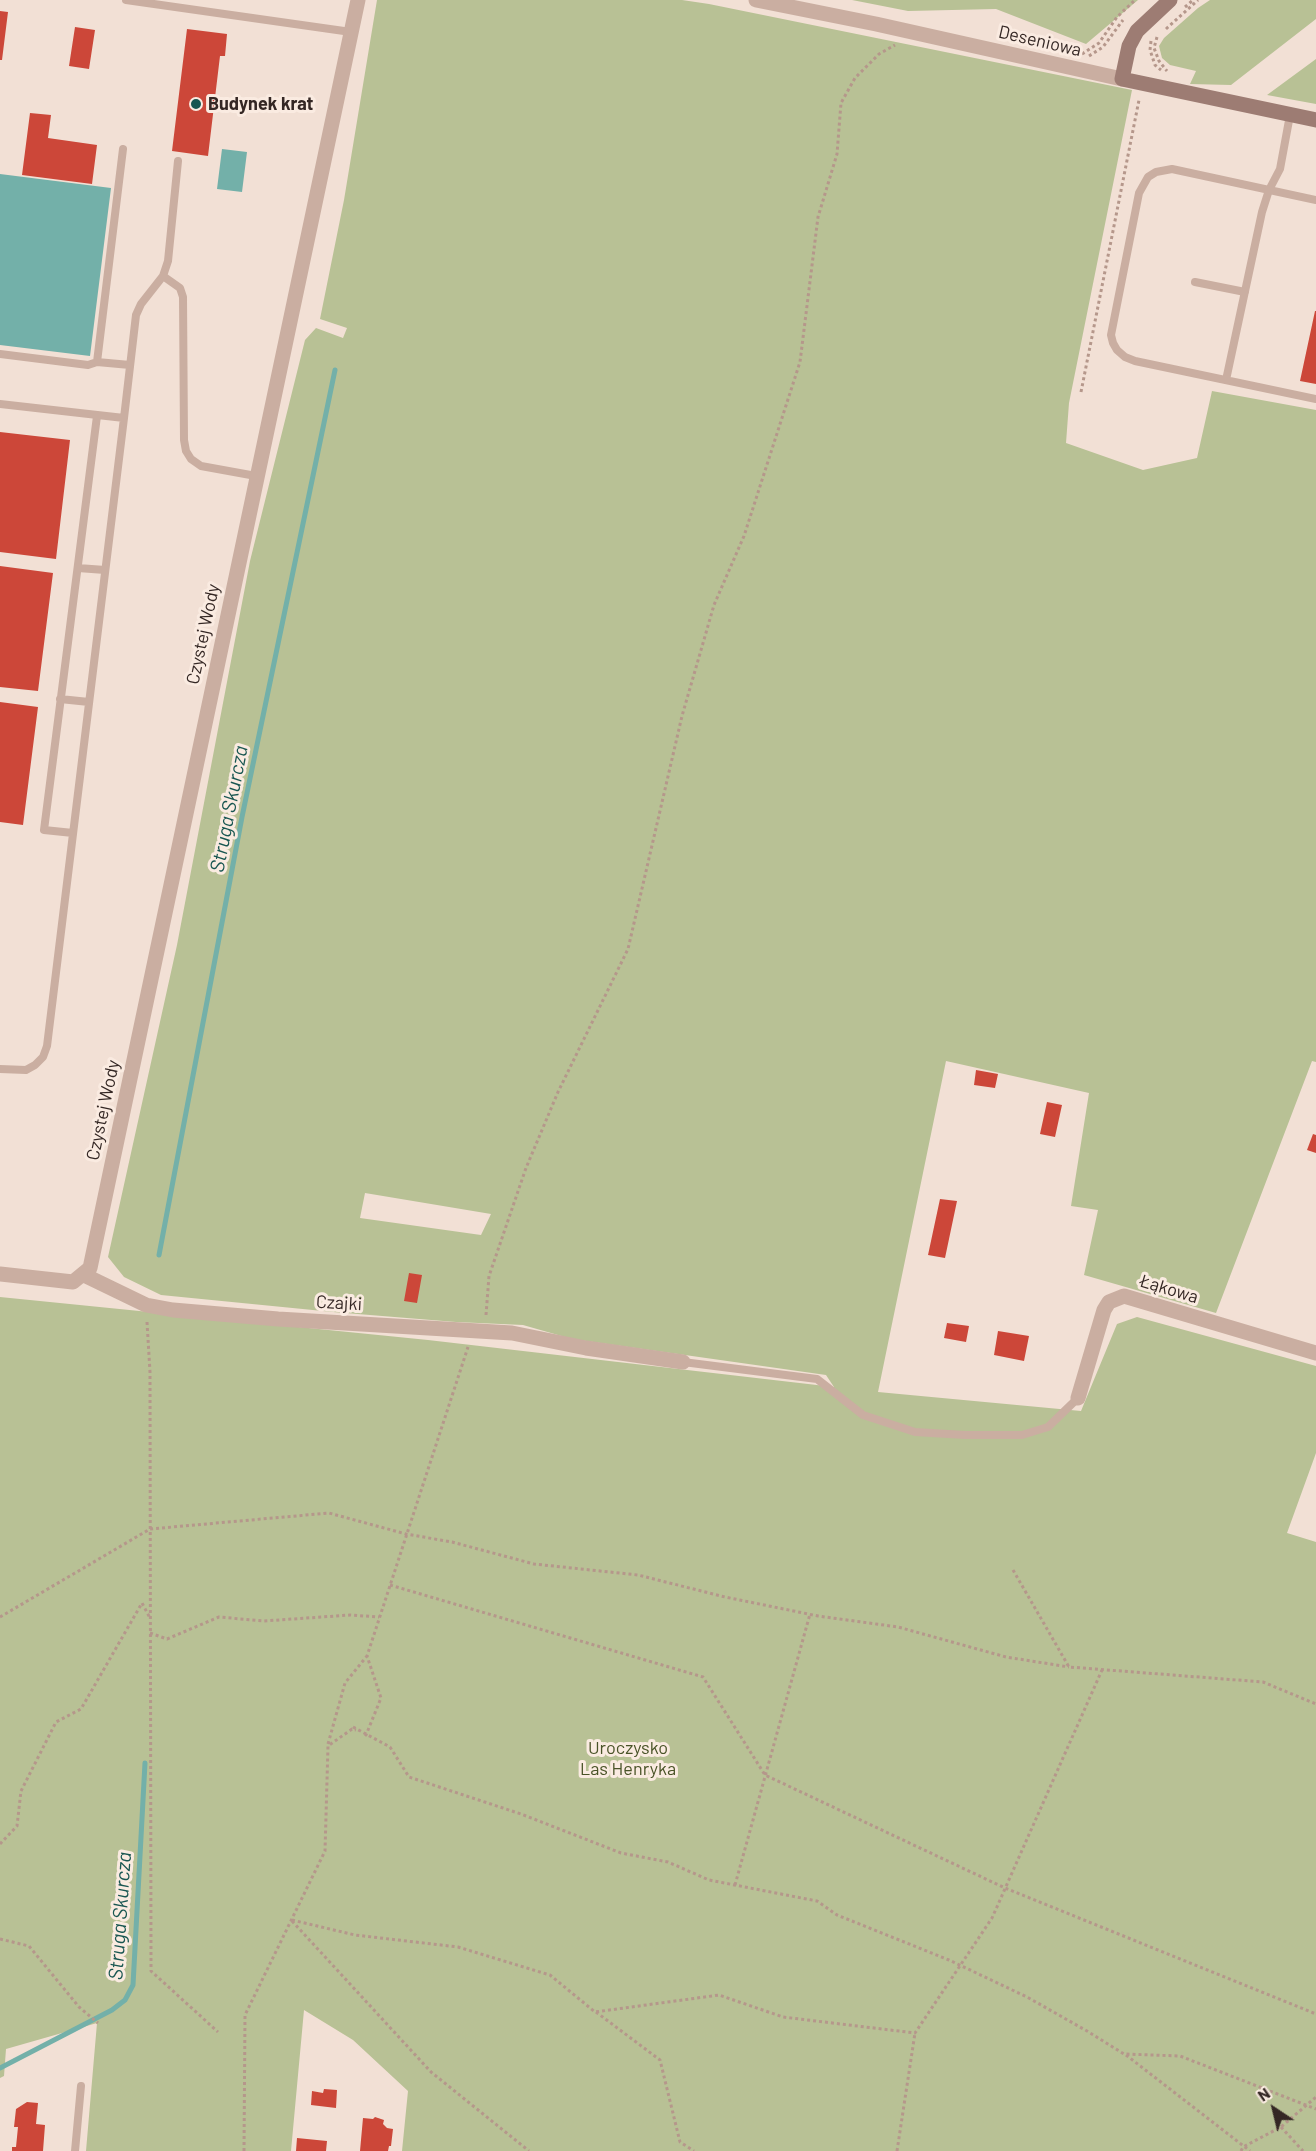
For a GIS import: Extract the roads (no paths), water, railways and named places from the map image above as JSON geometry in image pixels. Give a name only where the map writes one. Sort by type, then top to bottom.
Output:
[{"type":"street","name":"Czystej Wody","points":[[84,1275],[90,1268],[92,1260],[358,0]]},
{"type":"street","name":"Deseniowa","points":[[756,0],[1316,120]]},
{"type":"street","points":[[1122,80],[1129,46],[1137,31],[1170,0]]},
{"type":"street","points":[[0,1274],[64,1282],[73,1282],[84,1275]]},
{"type":"street","name":"Czajki","points":[[84,1275],[146,1305],[173,1310],[278,1319],[512,1333],[586,1348],[683,1362]]},
{"type":"street","name":"Łąkowa","points":[[1078,1398],[1104,1310],[1109,1302],[1124,1296],[1316,1353]]},
{"type":"lane","points":[[126,0],[351,32]]},
{"type":"lane","points":[[1226,380],[1269,190],[1280,169],[1290,115]]},
{"type":"lane","points":[[97,362],[123,149]]},
{"type":"lane","points":[[0,1069],[26,1070],[36,1065],[43,1057],[47,1046],[136,315],[141,304],[163,276],[168,261],[178,161]]},
{"type":"lane","points":[[1316,200],[1165,169],[1148,177],[1140,193],[1112,326],[1113,343],[1125,357],[1135,361],[1316,399]]},
{"type":"lane","points":[[163,276],[180,288],[183,297],[186,451],[191,459],[201,466],[256,476]]},
{"type":"lane","points":[[1195,282],[1245,292]]},
{"type":"lane","points":[[0,354],[88,365],[97,362],[130,365]]},
{"type":"lane","points":[[0,404],[123,418]]},
{"type":"lane","points":[[73,833],[44,830],[97,416]]},
{"type":"lane","points":[[78,568],[105,570]]},
{"type":"lane","points":[[60,699],[89,702]]},
{"type":"lane","points":[[683,1362],[817,1379],[863,1414],[915,1432],[1022,1435],[1048,1427],[1078,1398]]},
{"type":"lane","points":[[75,2151],[81,2086]]},
{"type":"water","points":[[222,149],[247,152],[242,192],[217,189]]},
{"type":"water","points":[[0,174],[111,188],[90,356],[0,345]]},
{"type":"waterway","name":"Struga Skurcza","points":[[159,1255],[242,817],[335,370]]},
{"type":"waterway","name":"Struga Skurcza","points":[[0,2068],[112,2010],[125,2000],[133,1985],[145,1763]]},
{"type":"place","name":"Budynek krat","points":[[196,104]]},
{"type":"park label","name":"Uroczysko Las Henryka","points":[[628,1758]]}]
